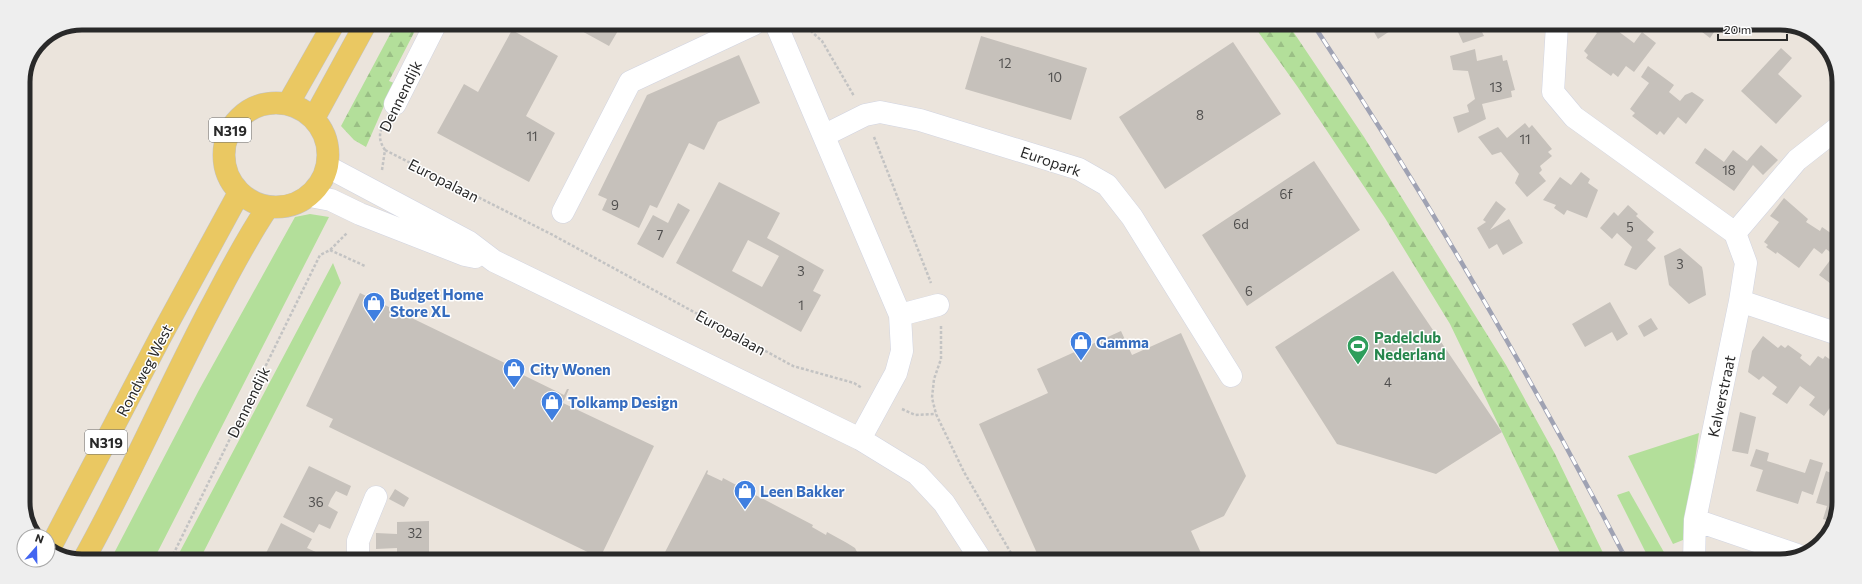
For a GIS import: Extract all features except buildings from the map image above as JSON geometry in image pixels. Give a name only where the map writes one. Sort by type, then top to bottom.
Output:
[{"type":"main road","points":[[288,104],[330,30]]},
{"type":"main road","points":[[314,118],[362,30]]},
{"type":"main road","name":"N319","points":[[271,103],[288,104],[302,109],[314,118],[324,132],[329,149],[328,166],[323,181],[310,196],[299,203],[284,208],[268,207],[252,202],[239,193],[229,179],[224,163],[224,146],[230,130],[240,117],[254,107],[271,103]]},
{"type":"main road","name":"Rondweg West","points":[[56,537],[161,336],[224,224],[239,193]]},
{"type":"main road","name":"Rondweg West","points":[[87,554],[102,528],[207,314],[247,238],[268,207]]},
{"type":"street","name":"Dennendijk","points":[[395,104],[432,30]]},
{"type":"street","points":[[563,212],[630,82],[741,30]]},
{"type":"street","points":[[779,30],[825,135],[900,315],[902,351],[896,373],[860,439]]},
{"type":"street","points":[[1557,30],[1553,92],[1574,117],[1735,233],[1797,160],[1832,132]]},
{"type":"street","name":"Europark","points":[[825,135],[865,116],[880,112],[920,120],[1079,169],[1107,185],[1132,217],[1231,376]]},
{"type":"street","points":[[328,166],[469,242],[494,261],[860,439],[917,474],[944,503],[977,554]]},
{"type":"street","points":[[310,196],[331,200],[360,214],[465,255],[494,261]]},
{"type":"street","name":"Kalverstraat","points":[[1694,554],[1695,520],[1740,301],[1746,263],[1735,233]]},
{"type":"street","points":[[1740,301],[1832,332]]},
{"type":"street","points":[[900,315],[938,305]]},
{"type":"street","points":[[358,554],[358,541],[376,497]]},
{"type":"street","points":[[1695,520],[1790,553]]},
{"type":"path","points":[[810,30],[822,41],[865,116],[930,278],[941,320],[941,359],[934,380],[932,398],[936,414],[964,472],[1012,554]]},
{"type":"path","name":"Dennendijk","points":[[371,190],[383,167],[385,150],[380,142],[380,131],[395,104]]},
{"type":"path","name":"Europalaan","points":[[385,150],[551,234],[793,366],[854,383],[909,413],[915,415],[936,414]]},
{"type":"path","name":"Dennendijk","points":[[173,554],[320,255],[330,250],[353,228],[360,214]]},
{"type":"path","points":[[330,250],[365,266]]},
{"type":"green space","points":[[392,30],[415,30],[389,81],[394,83],[366,147],[354,140],[341,126]]},
{"type":"green space","points":[[1258,30],[1292,30],[1364,137],[1506,365],[1555,454],[1604,554],[1561,554],[1450,324],[1385,218],[1297,86]]},
{"type":"green space","points":[[310,214],[329,217],[157,554],[114,554],[199,390],[295,217]]},
{"type":"green space","points":[[333,263],[341,283],[203,554],[179,554]]},
{"type":"green space","points":[[1699,433],[1683,540],[1673,544],[1628,456]]},
{"type":"green space","points":[[1629,491],[1665,554],[1646,554],[1617,495]]},
{"type":"railway","points":[[1317,30],[1397,155],[1477,288],[1591,492],[1623,554]]},
{"type":"place","name":"Budget Home Store XL","points":[[374,322]]},
{"type":"place","name":"Gamma","points":[[1081,362]]},
{"type":"place","name":"Padelclub Nederland","points":[[1358,366]]},
{"type":"place","name":"City Wonen","points":[[514,388]]},
{"type":"place","name":"Tolkamp Design","points":[[552,422]]},
{"type":"place","name":"Leen Bakker","points":[[745,510]]}]
